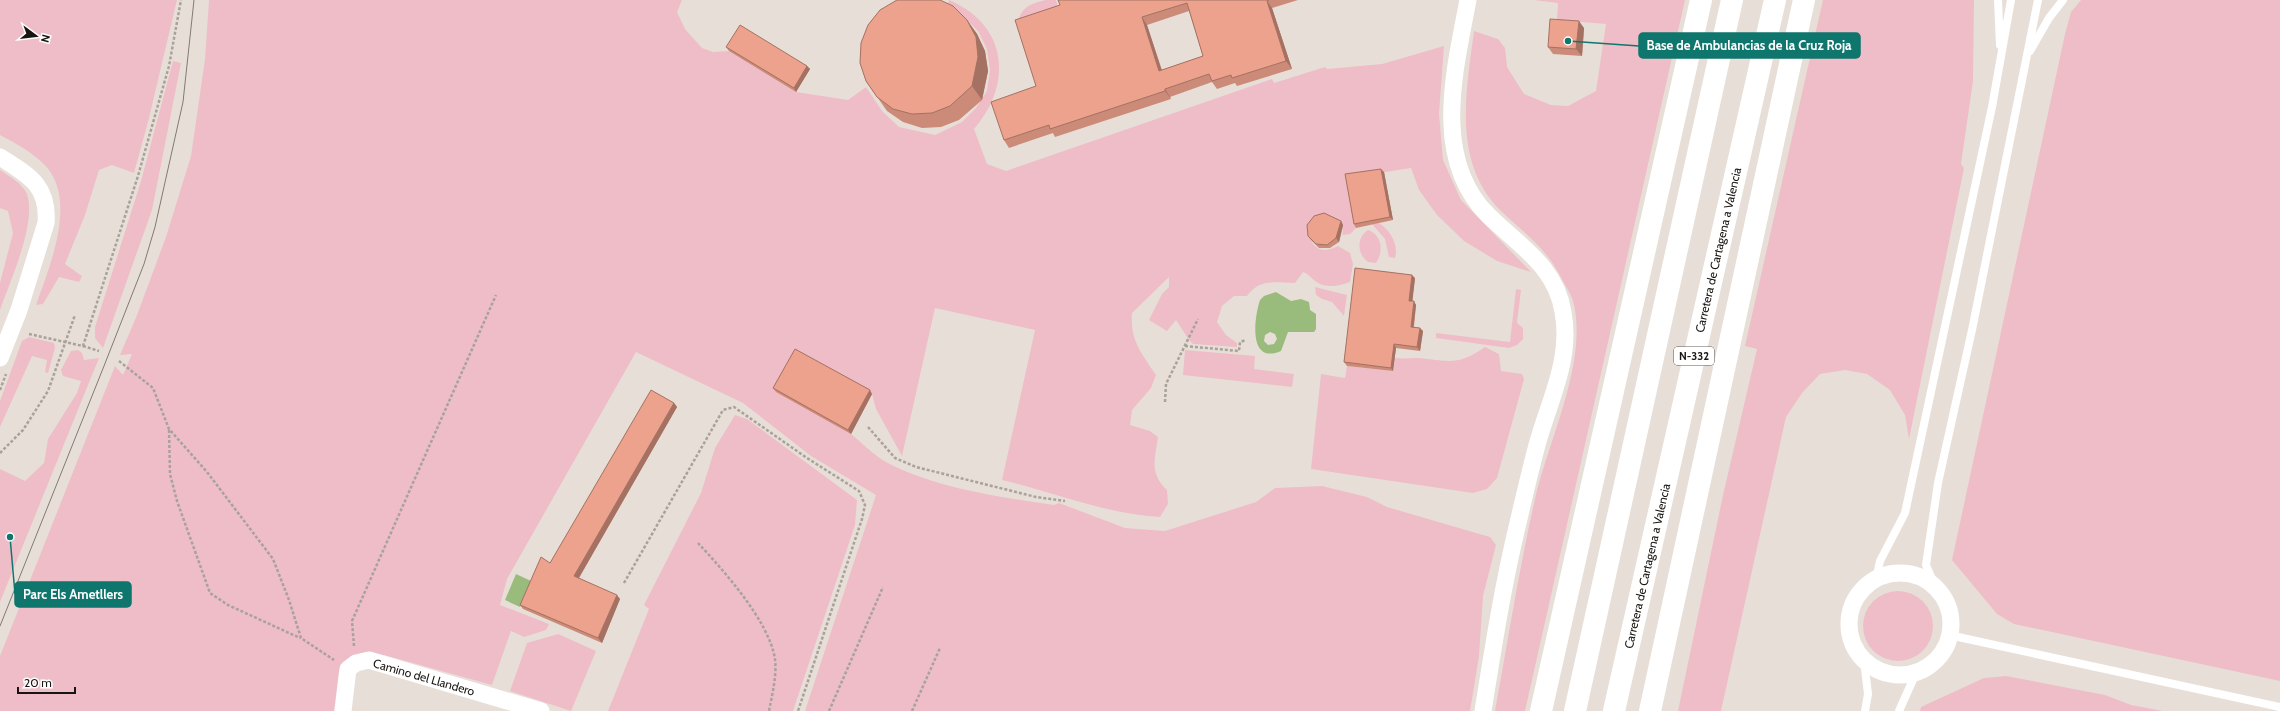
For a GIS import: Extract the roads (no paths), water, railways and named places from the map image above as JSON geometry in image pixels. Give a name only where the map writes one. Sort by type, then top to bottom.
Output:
[{"type":"highway","points":[[1541,711],[1701,0]]},
{"type":"highway","name":"N-332","points":[[1575,711],[1732,0]]},
{"type":"highway","name":"Carretera de Cartagena a Valencia","points":[[1614,711],[1775,0]]},
{"type":"highway","name":"N-332","points":[[1649,711],[1804,0]]},
{"type":"street","points":[[1468,0],[1452,97],[1452,129],[1462,178],[1472,196],[1488,215],[1524,246],[1550,274],[1563,311],[1565,346],[1559,378],[1537,444],[1517,525],[1500,606],[1483,711]]},
{"type":"street","points":[[0,157],[38,185],[46,202],[47,212],[46,223],[19,310],[0,358]]},
{"type":"street","points":[[1900,573],[1921,577],[1935,586],[1949,609],[1952,625],[1946,647],[1932,664],[1916,673],[1887,674],[1864,660],[1858,652],[1850,635],[1849,623],[1856,600],[1861,591],[1876,579],[1900,573]]},
{"type":"street","name":"Camino del Llandero","points":[[343,711],[352,666],[369,660],[541,711]]},
{"type":"lane","points":[[1998,0],[2000,64]]},
{"type":"lane","points":[[1876,579],[1880,561],[1905,513],[2000,64],[2011,0]]},
{"type":"lane","points":[[1935,586],[1926,565],[1938,483],[1972,330],[2038,0]]},
{"type":"lane","points":[[2026,57],[2049,18],[2063,0]]},
{"type":"lane","points":[[1949,635],[2280,707]]},
{"type":"lane","points":[[1864,660],[1868,694],[1865,711]]},
{"type":"lane","points":[[1899,711],[1916,673]]},
{"type":"tram line","points":[[0,626],[144,264],[155,227],[183,102],[194,0]]},
{"type":"place","name":"Base de Ambulancias de la Cruz Roja","points":[[1568,41]]},
{"type":"place","name":"Parc Els Ametllers","points":[[10,537]]}]
